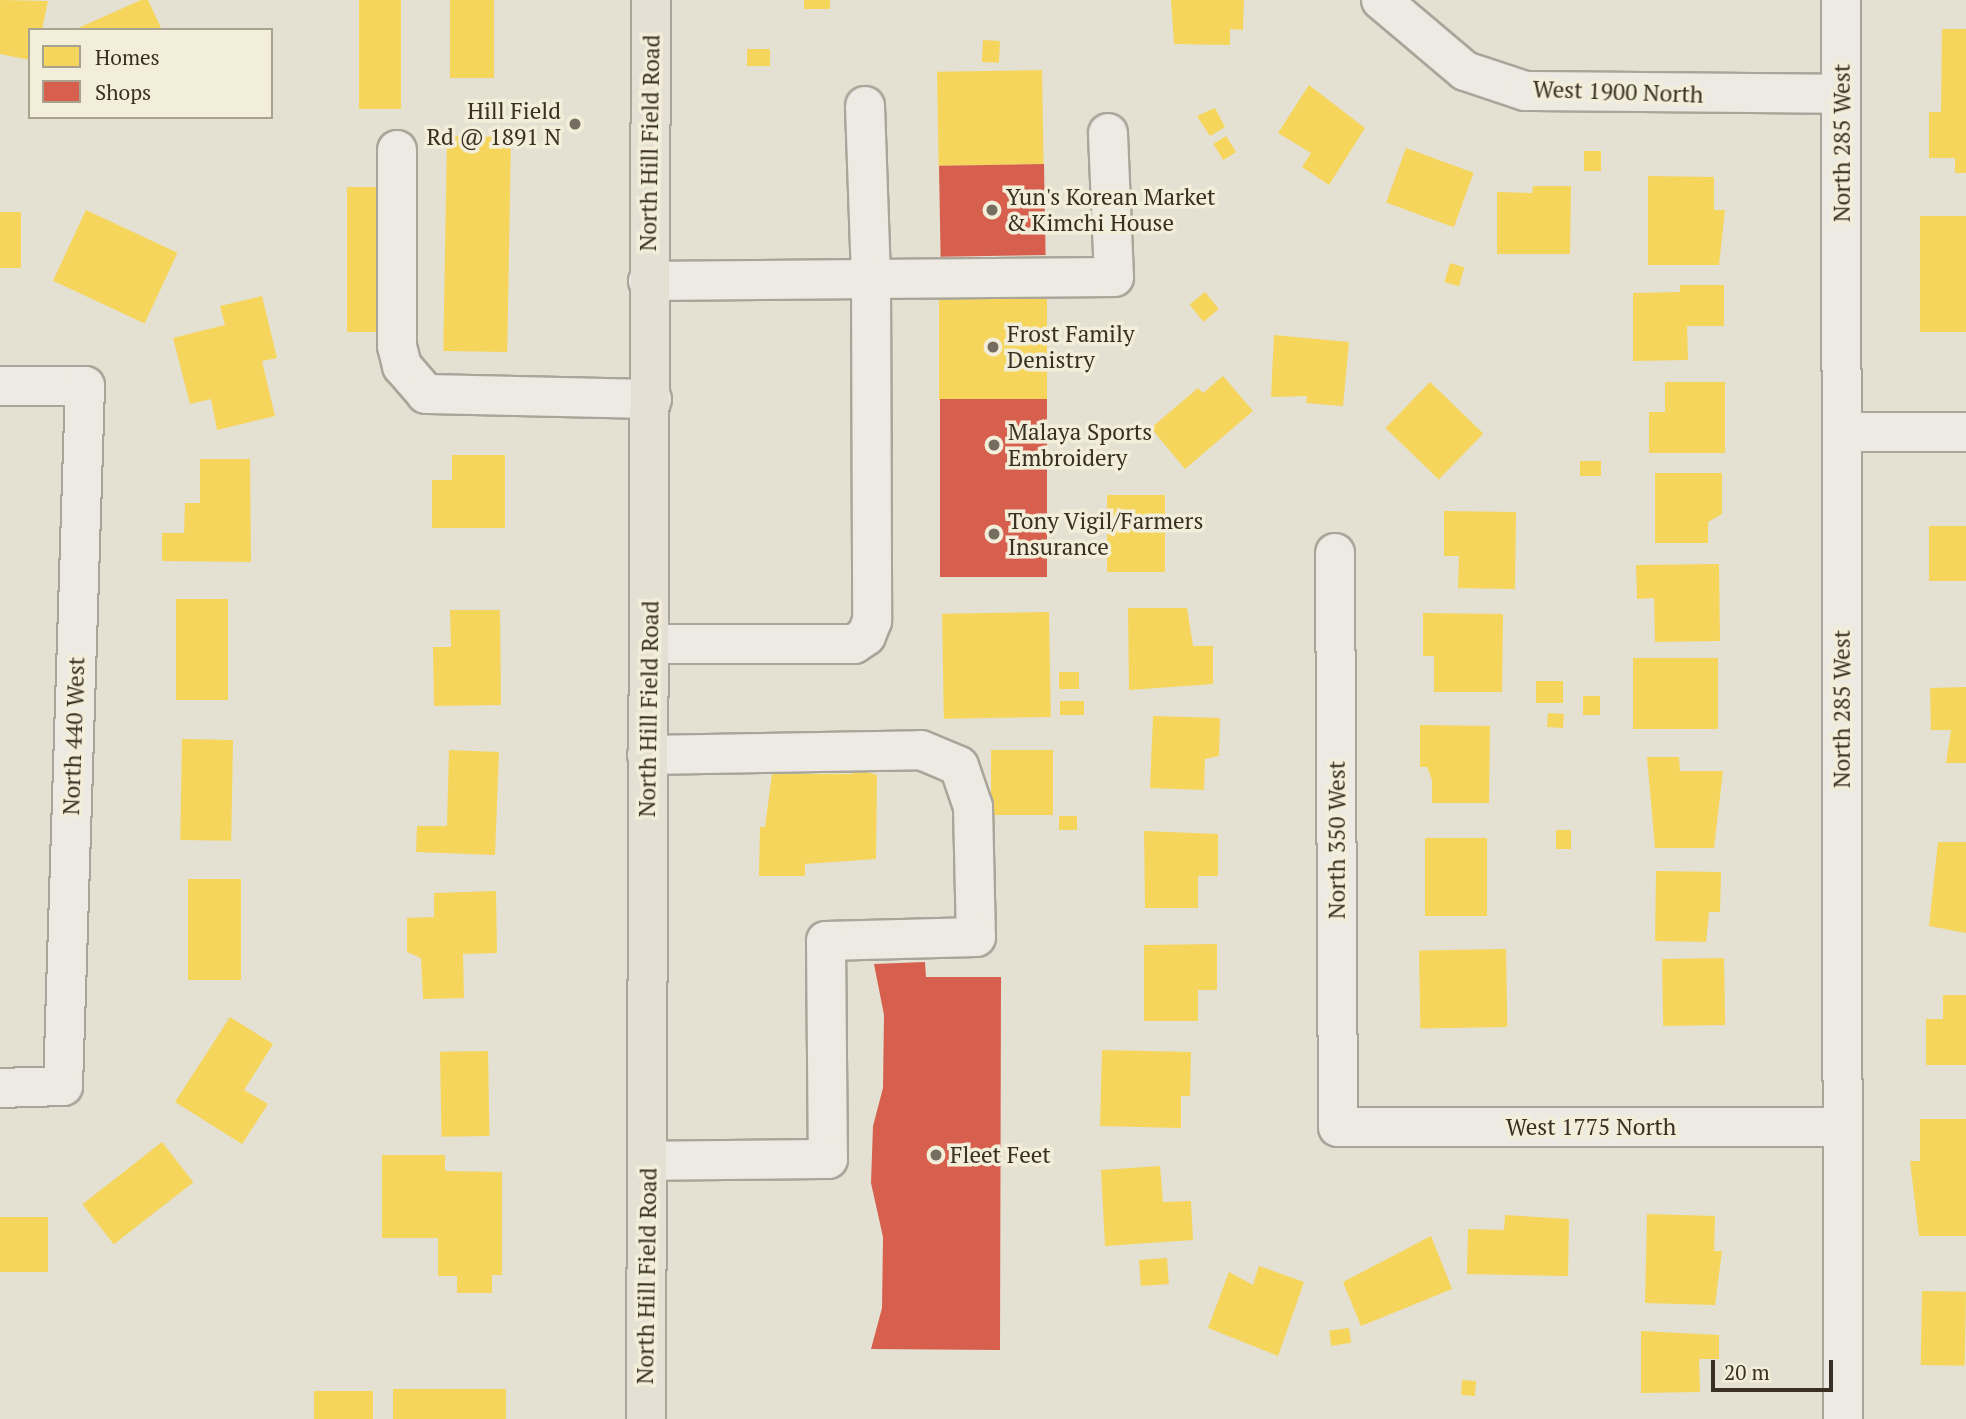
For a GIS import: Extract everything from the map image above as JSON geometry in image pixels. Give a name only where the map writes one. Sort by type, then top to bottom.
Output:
[{"type":"main road","name":"North Hill Field Road","points":[[646,1419],[652,399],[649,281],[651,0]]},
{"type":"street","name":"West 1900 North","points":[[1381,0],[1465,71],[1525,91],[1842,94]]},
{"type":"street","name":"North 285 West","points":[[1842,0],[1843,1419]]},
{"type":"street","points":[[650,644],[854,644],[866,636],[872,621],[871,279],[864,106]]},
{"type":"street","points":[[649,281],[1114,277],[1108,133]]},
{"type":"street","points":[[397,150],[397,346],[402,366],[426,394],[652,399]]},
{"type":"street","name":"North 440 West","points":[[0,386],[85,386],[63,1086],[0,1088]]},
{"type":"street","points":[[1842,432],[1966,432]]},
{"type":"street","name":"North 350 West","points":[[1335,553],[1338,1128]]},
{"type":"street","points":[[648,755],[921,751],[959,766],[973,807],[976,937],[826,941],[828,1159],[649,1161]]},
{"type":"street","name":"West 1775 North","points":[[1338,1128],[1843,1128]]},
{"type":"building: Homes","points":[[0,0],[48,1],[42,28],[28,28],[28,60],[0,54]]},
{"type":"building: Homes","points":[[141,0],[148,0],[161,28],[78,28]]},
{"type":"building: Homes","points":[[359,0],[401,0],[401,109],[359,109]]},
{"type":"building: Homes","points":[[450,0],[494,0],[494,78],[450,78]]},
{"type":"building: Homes","points":[[804,0],[830,0],[830,9],[804,9]]},
{"type":"building: Homes","points":[[1171,0],[1244,0],[1243,30],[1230,29],[1230,45],[1174,44]]},
{"type":"building: Homes","points":[[1942,29],[1966,29],[1966,173],[1955,173],[1955,158],[1929,158],[1929,112],[1941,112]]},
{"type":"building: Homes","points":[[983,40],[1000,41],[999,63],[982,62]]},
{"type":"building: Homes","points":[[747,49],[770,49],[770,66],[747,66]]},
{"type":"building: Homes","points":[[1042,70],[1044,164],[939,166],[937,72]]},
{"type":"building: Homes","points":[[1309,85],[1365,128],[1329,185],[1302,167],[1311,153],[1278,133]]},
{"type":"building: Homes","points":[[1215,108],[1225,127],[1210,136],[1197,116]]},
{"type":"building: Homes","points":[[447,136],[511,137],[507,352],[443,351]]},
{"type":"building: Homes","points":[[1226,136],[1236,152],[1223,160],[1213,144]]},
{"type":"building: Homes","points":[[1406,148],[1474,173],[1454,227],[1386,203]]},
{"type":"building: Homes","points":[[1584,151],[1601,151],[1601,171],[1584,171]]},
{"type":"building: Homes","points":[[1648,176],[1714,177],[1714,210],[1725,210],[1719,265],[1648,265]]},
{"type":"building: Homes","points":[[1533,186],[1571,186],[1570,254],[1497,254],[1497,192],[1532,193]]},
{"type":"building: Homes","points":[[347,187],[384,187],[384,332],[347,332]]},
{"type":"building: Homes","points":[[86,210],[178,253],[145,323],[53,281]]},
{"type":"building: Homes","points":[[0,212],[21,212],[21,268],[0,268]]},
{"type":"building: Homes","points":[[1920,216],[1966,216],[1966,332],[1920,332]]},
{"type":"building: Homes","points":[[1450,263],[1464,267],[1459,286],[1444,282]]},
{"type":"building: Homes","points":[[1680,285],[1724,285],[1724,326],[1687,326],[1688,360],[1633,361],[1633,293],[1680,292]]},
{"type":"building: Homes","points":[[1205,292],[1219,309],[1203,322],[1189,305]]},
{"type":"building: Homes","points":[[262,296],[277,358],[262,361],[275,416],[217,430],[211,399],[190,404],[173,338],[225,325],[220,306]]},
{"type":"building: Homes","name":"Frost Family Denistry","points":[[939,296],[1047,296],[1047,400],[939,400]]},
{"type":"building: Homes","points":[[1274,335],[1349,342],[1343,406],[1306,403],[1307,396],[1271,397]]},
{"type":"building: Homes","points":[[1223,376],[1253,411],[1185,469],[1151,428],[1198,388],[1203,393]]},
{"type":"building: Homes","points":[[1430,382],[1483,433],[1439,479],[1386,428]]},
{"type":"building: Homes","points":[[1665,382],[1725,382],[1725,453],[1649,453],[1649,412],[1665,412]]},
{"type":"building: Homes","points":[[452,455],[505,455],[505,528],[432,528],[432,480],[452,480]]},
{"type":"building: Homes","points":[[200,459],[250,459],[251,562],[162,561],[162,533],[184,533],[185,503],[200,503]]},
{"type":"building: Homes","points":[[1580,461],[1601,461],[1601,476],[1580,476]]},
{"type":"building: Homes","points":[[1655,473],[1722,473],[1722,514],[1708,522],[1708,543],[1655,543]]},
{"type":"building: Homes","points":[[1107,495],[1165,495],[1165,572],[1107,572]]},
{"type":"building: Homes","points":[[1444,511],[1516,512],[1515,589],[1458,588],[1459,556],[1444,556]]},
{"type":"building: Homes","points":[[1929,526],[1966,526],[1966,581],[1929,581]]},
{"type":"building: Homes","points":[[1719,564],[1720,641],[1655,642],[1654,598],[1637,599],[1636,565]]},
{"type":"building: Homes","points":[[176,599],[228,599],[228,700],[176,700]]},
{"type":"building: Homes","points":[[1128,608],[1187,608],[1193,646],[1213,646],[1213,684],[1129,690]]},
{"type":"building: Homes","points":[[450,610],[500,610],[501,705],[434,706],[433,647],[451,647]]},
{"type":"building: Homes","points":[[1049,612],[1051,717],[944,719],[942,614]]},
{"type":"building: Homes","points":[[1423,613],[1503,614],[1502,692],[1434,692],[1434,656],[1423,656]]},
{"type":"building: Homes","points":[[1633,658],[1718,658],[1718,729],[1633,729]]},
{"type":"building: Homes","points":[[1059,672],[1079,672],[1079,689],[1059,689]]},
{"type":"building: Homes","points":[[1536,681],[1563,681],[1563,703],[1536,703]]},
{"type":"building: Homes","points":[[1966,687],[1966,763],[1946,763],[1951,730],[1931,730],[1930,688]]},
{"type":"building: Homes","points":[[1583,696],[1600,696],[1600,715],[1583,715]]},
{"type":"building: Homes","points":[[1060,701],[1084,701],[1084,715],[1060,715]]},
{"type":"building: Homes","points":[[1548,713],[1564,714],[1563,728],[1547,727]]},
{"type":"building: Homes","points":[[1153,716],[1220,718],[1219,756],[1205,759],[1204,790],[1150,788]]},
{"type":"building: Homes","points":[[1420,725],[1490,726],[1489,803],[1432,803],[1432,780],[1427,767],[1420,767]]},
{"type":"building: Homes","points":[[182,739],[233,740],[231,841],[180,840]]},
{"type":"building: Homes","points":[[449,750],[499,752],[495,855],[416,852],[417,826],[447,826]]},
{"type":"building: Homes","points":[[991,750],[1053,750],[1053,815],[991,815]]},
{"type":"building: Homes","points":[[1647,757],[1679,757],[1680,771],[1723,771],[1714,848],[1655,848]]},
{"type":"building: Homes","points":[[852,768],[877,775],[876,859],[805,864],[805,876],[759,876],[760,827],[765,827],[772,774],[852,774]]},
{"type":"building: Homes","points":[[1059,816],[1077,816],[1077,830],[1059,830]]},
{"type":"building: Homes","points":[[1556,830],[1571,830],[1571,849],[1556,849]]},
{"type":"building: Homes","points":[[1144,831],[1218,834],[1218,876],[1198,876],[1198,908],[1145,908]]},
{"type":"building: Homes","points":[[1425,838],[1487,838],[1487,916],[1425,916]]},
{"type":"building: Homes","points":[[1938,842],[1966,842],[1966,933],[1929,926]]},
{"type":"building: Homes","points":[[1656,871],[1721,872],[1720,912],[1709,912],[1706,942],[1655,941]]},
{"type":"building: Homes","points":[[188,879],[241,879],[241,980],[188,980]]},
{"type":"building: Homes","points":[[496,891],[497,953],[463,954],[464,998],[423,999],[421,958],[407,952],[407,918],[434,917],[434,893]]},
{"type":"building: Homes","points":[[1217,944],[1217,990],[1198,990],[1198,1021],[1144,1021],[1144,945]]},
{"type":"building: Homes","points":[[1506,949],[1507,1027],[1420,1029],[1419,951]]},
{"type":"building: Homes","points":[[1724,958],[1725,1025],[1663,1026],[1662,959]]},
{"type":"building: Homes","points":[[1943,995],[1966,995],[1966,1065],[1926,1065],[1926,1019],[1943,1019]]},
{"type":"building: Homes","points":[[230,1017],[273,1044],[244,1090],[268,1104],[242,1144],[175,1102]]},
{"type":"building: Homes","points":[[1102,1050],[1191,1052],[1190,1096],[1181,1096],[1181,1128],[1100,1126]]},
{"type":"building: Homes","points":[[488,1051],[489,1136],[441,1137],[440,1052]]},
{"type":"building: Homes","points":[[1920,1119],[1966,1119],[1966,1236],[1919,1236],[1910,1161],[1920,1161]]},
{"type":"building: Homes","points":[[162,1142],[193,1182],[114,1244],[82,1204]]},
{"type":"building: Homes","points":[[382,1155],[445,1155],[445,1171],[502,1172],[502,1275],[492,1275],[492,1293],[457,1293],[457,1276],[438,1276],[438,1238],[382,1238]]},
{"type":"building: Homes","points":[[1160,1166],[1163,1202],[1191,1201],[1193,1240],[1105,1246],[1101,1170]]},
{"type":"building: Homes","points":[[1647,1214],[1715,1216],[1714,1251],[1722,1251],[1715,1305],[1645,1303]]},
{"type":"building: Homes","points":[[1505,1215],[1569,1219],[1568,1276],[1467,1274],[1468,1229],[1504,1230]]},
{"type":"building: Homes","points":[[0,1217],[48,1217],[48,1272],[0,1272]]},
{"type":"building: Homes","points":[[1431,1236],[1452,1289],[1361,1326],[1343,1282]]},
{"type":"building: Homes","points":[[1167,1258],[1169,1284],[1141,1286],[1139,1260]]},
{"type":"building: Homes","points":[[1259,1266],[1304,1282],[1278,1356],[1208,1328],[1229,1272],[1253,1285]]},
{"type":"building: Homes","points":[[1922,1291],[1966,1292],[1965,1366],[1921,1365]]},
{"type":"building: Homes","points":[[1349,1328],[1351,1343],[1331,1346],[1329,1331]]},
{"type":"building: Homes","points":[[1641,1331],[1719,1335],[1719,1359],[1699,1359],[1700,1392],[1641,1393]]},
{"type":"building: Homes","points":[[1462,1380],[1476,1381],[1475,1396],[1461,1395]]},
{"type":"building: Homes","points":[[393,1389],[506,1389],[506,1419],[393,1419]]},
{"type":"building: Homes","points":[[314,1391],[373,1391],[373,1419],[314,1419]]},
{"type":"building: Shops","name":"Yun's Korean Market & Kimchi House","points":[[1044,164],[1046,255],[941,257],[939,166]]},
{"type":"building: Shops","points":[[940,399],[1047,399],[1047,577],[940,577]]},
{"type":"building: Shops","name":"Fleet Feet","points":[[925,962],[926,977],[1001,977],[1000,1350],[871,1349],[882,1308],[883,1237],[871,1183],[873,1126],[883,1088],[884,1015],[874,964]]},
{"type":"place","name":"Hill Field Rd @ 1891 N","points":[[575,124]]},
{"type":"place","name":"Yun's Korean Market & Kimchi House","points":[[992,210]]},
{"type":"place","name":"Frost Family Denistry","points":[[993,347]]},
{"type":"place","name":"Malaya Sports Embroidery","points":[[994,445]]},
{"type":"place","name":"Tony Vigil/Farmers Insurance","points":[[994,534]]},
{"type":"place","name":"Fleet Feet","points":[[936,1155]]}]
